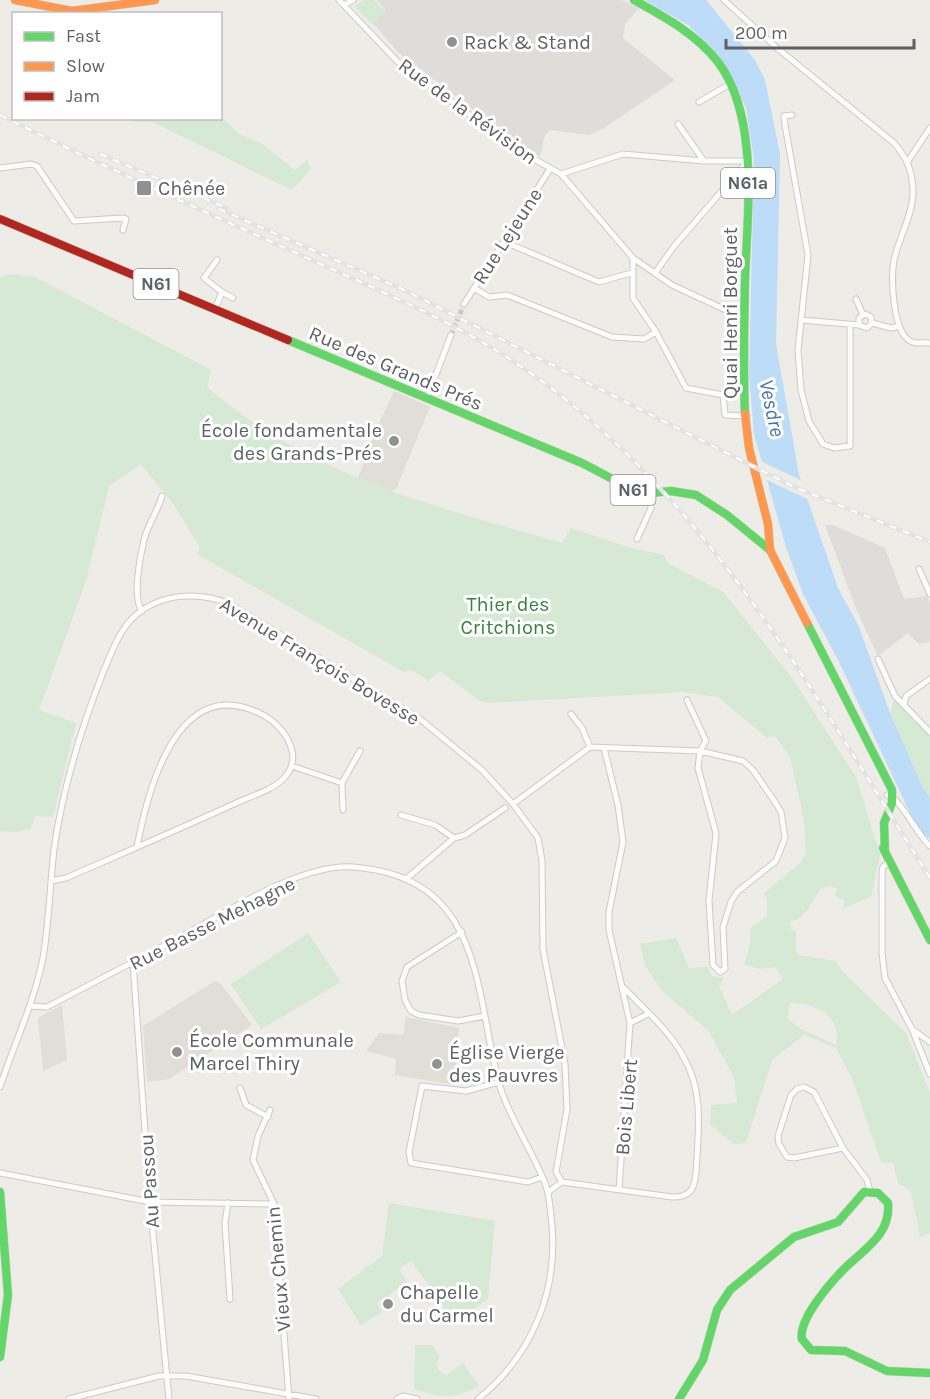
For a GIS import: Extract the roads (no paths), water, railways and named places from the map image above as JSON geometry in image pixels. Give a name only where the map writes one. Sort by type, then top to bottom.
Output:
[{"type":"main road","points":[[15,0],[72,11],[155,0]]},
{"type":"main road","name":"Quai Henri Borguet","points":[[634,0],[668,16],[692,34],[711,53],[730,84],[741,109],[747,139],[748,161],[744,384],[749,445],[770,529],[770,550],[887,781],[890,796]]},
{"type":"main road","name":"Rue des Grands Prés","points":[[0,219],[582,463],[641,494],[671,491],[696,495],[757,538],[770,550]]},
{"type":"main road","points":[[757,538],[765,536],[770,529]]},
{"type":"main road","name":"N61","points":[[890,796],[879,822],[879,838],[889,862],[930,938]]},
{"type":"main road","points":[[679,1399],[703,1360],[717,1310],[730,1290],[794,1237],[838,1222],[859,1196],[870,1191],[878,1193],[888,1203],[886,1222],[868,1250],[838,1277],[806,1321],[801,1329],[802,1339],[811,1350],[845,1351],[887,1371],[930,1373]]},
{"type":"main road","points":[[0,1192],[9,1317],[0,1357]]},
{"type":"street","name":"Rue de la Révision","points":[[339,0],[397,61],[516,149],[561,174],[633,258],[692,295],[745,319]]},
{"type":"street","points":[[344,5],[352,0]]},
{"type":"street","points":[[724,0],[778,49],[894,143],[908,160],[912,175],[911,205],[893,269],[899,326],[911,342],[929,342]]},
{"type":"street","points":[[699,102],[730,84]]},
{"type":"street","points":[[792,115],[784,117],[784,125],[808,255],[798,350],[801,390],[809,421],[823,444],[834,448],[850,446],[850,326]]},
{"type":"street","points":[[678,124],[704,161]]},
{"type":"street","points":[[908,160],[930,128]]},
{"type":"street","points":[[561,174],[623,153],[704,161],[748,161]]},
{"type":"street","points":[[655,273],[675,245],[748,161]]},
{"type":"street","points":[[0,168],[31,164],[37,166],[74,221],[122,218],[126,219],[123,230]]},
{"type":"street","name":"Rue Lejeune","points":[[464,304],[506,242],[550,169]]},
{"type":"street","points":[[506,242],[599,282],[631,273]]},
{"type":"street","points":[[633,258],[631,273],[633,298],[656,332],[686,388],[723,395]]},
{"type":"street","points":[[217,260],[204,278],[233,298]]},
{"type":"street","points":[[474,288],[489,297],[507,295],[612,337],[644,339],[656,332]]},
{"type":"street","points":[[215,309],[222,292]]},
{"type":"street","points":[[856,299],[863,315]]},
{"type":"street","points":[[859,325],[859,318],[863,315],[869,315],[872,323]]},
{"type":"street","points":[[801,320],[859,325],[867,328],[872,323]]},
{"type":"street","points":[[872,323],[891,328],[899,326]]},
{"type":"street","points":[[427,398],[451,335]]},
{"type":"street","points":[[744,384],[727,386],[723,395],[725,415],[747,416]]},
{"type":"street","points":[[637,539],[651,508],[651,494]]},
{"type":"street","points":[[142,610],[138,606],[137,590],[144,540],[162,496]]},
{"type":"street","points":[[919,569],[929,590]]},
{"type":"street","name":"Avenue François Bovesse","points":[[0,1087],[31,1006],[42,959],[63,796],[81,729],[118,640],[127,625],[142,610],[170,598],[189,595],[211,597],[230,604],[420,719],[482,770],[513,804],[538,838],[541,850],[543,949],[566,1064],[567,1109],[556,1172],[562,1182]]},
{"type":"street","points":[[878,659],[895,696],[930,732]]},
{"type":"street","points":[[904,704],[906,696],[930,679]]},
{"type":"street","points":[[513,804],[590,747],[700,751],[743,761],[753,770],[781,812],[785,838],[776,861],[744,886],[731,902],[723,927],[726,965],[720,972],[713,965],[709,901],[716,833],[698,768],[700,751],[706,741],[705,733],[687,700]]},
{"type":"street","points":[[51,881],[66,878],[137,847],[279,783],[292,766],[291,747],[287,737],[266,716],[236,706],[211,708],[188,722],[171,743],[151,791],[137,847]]},
{"type":"street","points":[[571,714],[582,728],[590,747]]},
{"type":"street","name":"Bois Libert","points":[[604,748],[618,805],[623,842],[609,912],[609,930],[624,988],[630,1023],[619,1190]]},
{"type":"street","points":[[343,810],[342,783],[360,751]]},
{"type":"street","points":[[292,766],[342,783]]},
{"type":"street","points":[[890,796],[918,834],[930,846]]},
{"type":"street","points":[[406,879],[454,838],[465,835],[505,808]]},
{"type":"street","points":[[401,815],[435,825],[454,838]]},
{"type":"street","points":[[889,862],[883,867],[882,872],[883,966],[893,997],[912,1029],[930,1074]]},
{"type":"street","name":"Rue Basse Mehagne","points":[[31,1006],[47,1007],[255,896],[308,875],[350,867],[382,870],[406,879],[443,906],[462,932],[471,952],[499,1082],[548,1192],[554,1239],[552,1272],[543,1311],[521,1354],[507,1373],[478,1399]]},
{"type":"street","points":[[462,932],[407,967],[402,981],[405,1000],[411,1011],[418,1015],[458,1022],[485,1016]]},
{"type":"street","name":"Au Passou","points":[[133,963],[150,1202],[169,1399]]},
{"type":"street","name":"Bois Libert","points":[[562,1182],[683,1197],[692,1190],[699,1114],[693,1078],[678,1047],[624,988]]},
{"type":"street","points":[[630,1023],[648,1014]]},
{"type":"street","points":[[912,1029],[930,1042]]},
{"type":"street","name":"Avenue François Bovesse","points":[[0,1075],[5,1071]]},
{"type":"street","points":[[499,1082],[466,1091],[422,1086],[409,1152],[411,1163],[528,1182],[542,1177]]},
{"type":"street","points":[[843,1148],[794,1158],[787,1157],[779,1144],[778,1136],[791,1095],[797,1089],[804,1087],[814,1092],[843,1148],[867,1180],[870,1191]]},
{"type":"street","name":"Vieux Chemin","points":[[240,1088],[246,1105],[269,1114],[258,1136],[253,1160],[274,1203],[289,1397]]},
{"type":"street","points":[[0,1173],[150,1202],[274,1203]]},
{"type":"street","points":[[548,1192],[562,1182]]},
{"type":"street","points":[[228,1203],[225,1223],[230,1299]]},
{"type":"street","points":[[69,1399],[166,1376],[186,1376],[289,1397],[316,1399]]},
{"type":"street","points":[[397,1399],[411,1396],[417,1399]]},
{"type":"water","name":"Vesdre","points":[[645,0],[706,0],[755,60],[765,80],[780,154],[776,344],[799,475],[838,588],[859,627],[890,713],[923,788],[930,797],[930,838],[919,832],[838,660],[803,594],[786,547],[754,434],[749,375],[754,160],[746,108],[728,69],[715,51],[688,25]]},
{"type":"tunnel","points":[[451,335],[464,304]]},
{"type":"railway","points":[[0,115],[118,172],[401,300],[457,328],[536,377],[599,427],[656,483],[708,544],[756,608],[802,674],[930,878]]},
{"type":"railway","points":[[100,154],[227,208]]},
{"type":"railway","points":[[219,209],[402,289],[792,486],[930,542]]},
{"type":"place","name":"Rack & Stand","points":[[452,42]]},
{"type":"place","name":"Chênée","points":[[144,188]]},
{"type":"place","name":"École fondamentale des Grands-Prés","points":[[394,441]]},
{"type":"place","name":"École Communale Marcel Thiry","points":[[177,1052]]},
{"type":"place","name":"Église Vierge des Pauvres","points":[[437,1064]]},
{"type":"place","name":"Chapelle du Carmel","points":[[388,1304]]},
{"type":"park label","name":"Thier des Critchions","points":[[508,616]]}]
